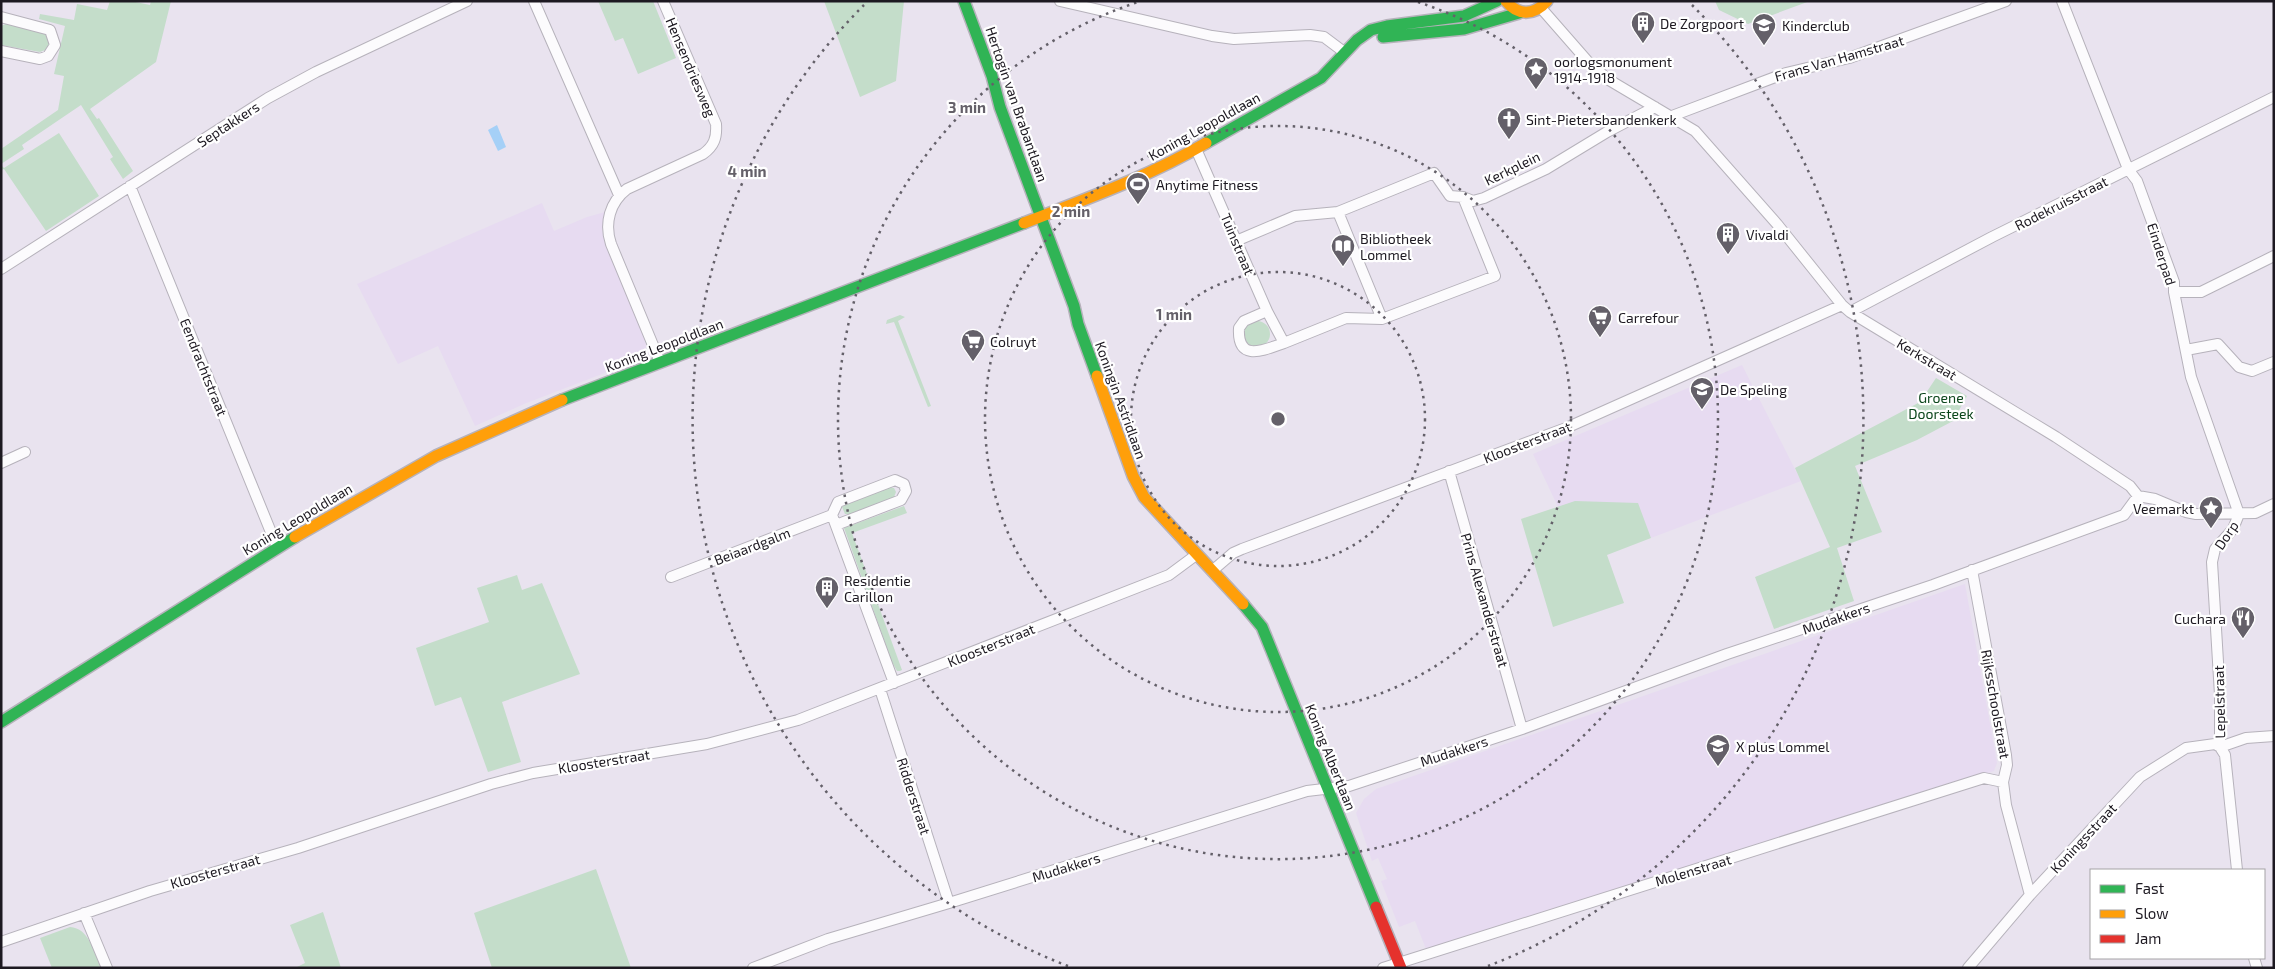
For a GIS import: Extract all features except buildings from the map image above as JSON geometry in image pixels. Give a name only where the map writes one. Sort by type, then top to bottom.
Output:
[{"type":"main road","name":"Hertogin van Brabantlaan","points":[[964,1],[992,76],[1000,107],[1041,216]]},
{"type":"main road","points":[[1445,25],[1485,10],[1496,1]]},
{"type":"main road","points":[[1506,1],[1512,9],[1519,13]]},
{"type":"main road","points":[[1445,25],[1464,29],[1519,13],[1534,12],[1544,5]]},
{"type":"main road","name":"Koning Leopoldlaan","points":[[1,722],[277,547],[390,481],[487,431],[660,362],[1130,182],[1174,162],[1321,78],[1332,68],[1344,52],[1357,41],[1445,25]]},
{"type":"main road","name":"Koningin Astridlaan","points":[[1041,216],[1133,476],[1150,504],[1212,571]]},
{"type":"main road","name":"Koning Albertlaan","points":[[1212,571],[1262,627],[1400,966]]},
{"type":"street","name":"Septakkers","points":[[1,269],[268,98],[308,76],[467,1]]},
{"type":"street","points":[[534,1],[619,195],[609,218],[608,236],[660,362]]},
{"type":"street","name":"Hensendriesweg","points":[[619,195],[627,189],[703,154],[713,145],[716,138],[716,124],[663,1]]},
{"type":"street","points":[[1060,1],[1212,36],[1234,39],[1310,35],[1324,37],[1344,52]]},
{"type":"street","name":"Frans Van Hamstraat","points":[[1672,116],[1777,76],[1849,58],[2006,1]]},
{"type":"street","name":"Einderpad","points":[[2062,1],[2128,169],[2137,180],[2174,282],[2174,292],[2191,377],[2239,514]]},
{"type":"street","points":[[1544,5],[1590,64],[1609,80],[1672,116]]},
{"type":"street","points":[[1,17],[50,30],[55,45],[48,56],[40,59],[1,51]]},
{"type":"street","name":"Rodekruisstraat","points":[[1846,309],[2274,98]]},
{"type":"street","name":"Kerkplein","points":[[1463,197],[1473,201],[1484,198],[1546,169],[1655,107]]},
{"type":"street","name":"Kerkstraat","points":[[1672,116],[1695,131],[1732,171],[1846,309],[2056,437],[2130,486],[2138,496],[2155,499],[2186,512],[2196,514],[2239,514]]},
{"type":"street","name":"Tuinstraat","points":[[1196,149],[1236,241],[1284,343]]},
{"type":"street","points":[[1236,241],[1295,216],[1338,212],[1434,173],[1450,196],[1463,197],[1494,276],[1382,319],[1346,318],[1256,353],[1247,351],[1239,336],[1239,328],[1244,321],[1268,311]]},
{"type":"street","name":"Eendrachtstraat","points":[[130,186],[277,547]]},
{"type":"street","points":[[1338,212],[1382,319]]},
{"type":"street","points":[[2174,292],[2200,292],[2274,256]]},
{"type":"street","name":"Kloosterstraat","points":[[1212,571],[1233,553],[1242,548],[1566,428],[1846,309]]},
{"type":"street","points":[[2186,350],[2218,344],[2240,367],[2252,371],[2274,362]]},
{"type":"street","points":[[1,463],[25,452]]},
{"type":"street","name":"Prins Alexanderstraat","points":[[1449,471],[1522,729]]},
{"type":"street","name":"Beiaardgalm","points":[[671,577],[832,515],[838,502],[895,480],[904,484],[906,491],[901,500],[836,525]]},
{"type":"street","name":"Mudakkers","points":[[753,968],[828,939],[949,904],[1307,791],[1349,786],[1522,729],[1728,654],[1972,570],[2124,515],[2138,496]]},
{"type":"street","name":"Dorp","points":[[2212,562],[2215,549],[2233,530],[2239,514],[2255,513],[2274,504]]},
{"type":"street","points":[[832,515],[894,682]]},
{"type":"street","name":"Kloosterstraat","points":[[1,942],[178,882],[307,845],[491,784],[533,773],[662,752],[738,737],[798,720],[1169,574],[1196,555]]},
{"type":"street","name":"Lepelstraat","points":[[2212,562],[2220,695],[2220,747],[2225,755],[2237,869]]},
{"type":"street","name":"Rijksschoolstraat","points":[[1972,570],[2006,755],[2007,765],[2002,782],[2006,805],[2030,895]]},
{"type":"street","name":"Ridderstraat","points":[[880,689],[949,904]]},
{"type":"street","name":"Koningsstraat","points":[[1968,968],[2030,895],[2140,777],[2186,748],[2215,744],[2220,747],[2232,741],[2274,736]]},
{"type":"street","name":"Molenstraat","points":[[1383,968],[1400,966],[1984,778],[2002,782]]},
{"type":"street","points":[[84,913],[107,968]]},
{"type":"shaded area","points":[[542,203],[554,231],[587,217],[605,212],[602,230],[605,245],[645,337],[646,350],[641,359],[524,404],[475,426],[438,346],[398,364],[357,284]]},
{"type":"shaded area","name":"De Speling","points":[[1742,365],[1801,481],[1651,538],[1647,529],[1580,502],[1558,507],[1533,454]]},
{"type":"shaded area","name":"X plus Lommel","points":[[1965,584],[1997,763],[1994,771],[1426,949],[1415,921],[1399,927],[1381,881],[1387,879],[1378,858],[1372,861],[1356,813],[1364,799],[1376,789]]},
{"type":"green space","points":[[110,1],[131,1],[150,5],[151,1],[171,1],[156,62],[90,109],[97,119],[99,118],[133,171],[123,179],[110,159],[113,157],[81,105],[22,145],[24,149],[1,164],[1,149],[58,110],[64,76],[54,74],[65,26],[39,19],[40,14],[74,20],[77,4],[107,10]]},
{"type":"green space","points":[[598,1],[653,1],[676,58],[638,74],[623,38],[615,41]]},
{"type":"green space","points":[[824,1],[904,1],[896,81],[860,97]]},
{"type":"green space","points":[[1715,1],[1810,1],[1748,24],[1719,10]]},
{"type":"green space","points":[[6,24],[46,33],[51,42],[48,49],[40,52],[1,45],[1,26]]},
{"type":"green space","points":[[59,133],[99,196],[46,231],[4,169],[1,170],[1,165],[4,168]]},
{"type":"green space","points":[[900,315],[905,317],[898,321],[931,406],[928,407],[894,322],[886,324],[887,320]]},
{"type":"green space","points":[[1257,321],[1266,325],[1270,334],[1266,343],[1257,347],[1248,343],[1244,334],[1248,325]]},
{"type":"green space","name":"Groene Doorsteek","points":[[1936,378],[1967,396],[1953,421],[1917,440],[1855,466],[1882,532],[1837,548],[1854,601],[1774,629],[1755,577],[1830,547],[1795,468],[1920,402]]},
{"type":"green space","points":[[888,487],[894,488],[896,492],[894,497],[853,514],[845,514],[842,507],[845,503]]},
{"type":"green space","points":[[1575,501],[1638,503],[1651,538],[1607,555],[1624,603],[1553,627],[1521,519]]},
{"type":"green space","points":[[904,506],[907,513],[852,533],[902,670],[897,671],[892,662],[844,528]]},
{"type":"green space","points":[[517,575],[522,590],[542,583],[580,674],[502,702],[521,762],[488,772],[461,697],[435,706],[416,648],[489,622],[477,588]]},
{"type":"green space","points":[[596,869],[631,968],[492,968],[474,913]]},
{"type":"green space","points":[[323,912],[341,968],[295,968],[305,963],[290,925]]},
{"type":"green space","points":[[70,927],[76,928],[86,936],[101,968],[52,968],[40,938]]},
{"type":"water","points":[[497,125],[506,147],[498,151],[488,130]]},
{"type":"traffic: fast","points":[[964,1],[992,76],[1000,107],[1074,306],[1078,324],[1097,376]]},
{"type":"traffic: fast","points":[[1206,143],[1321,78],[1357,40],[1371,30],[1387,26],[1464,16],[1497,1]]},
{"type":"traffic: fast","points":[[1383,37],[1464,29],[1519,13]]},
{"type":"traffic: fast","points":[[562,400],[1024,223]]},
{"type":"traffic: fast","points":[[1,722],[295,537]]},
{"type":"traffic: fast","points":[[1243,604],[1262,627],[1376,907]]},
{"type":"traffic: slow","points":[[1506,1],[1521,12],[1531,12],[1547,1]]},
{"type":"traffic: slow","points":[[1024,223],[1139,177],[1206,143]]},
{"type":"traffic: slow","points":[[1097,376],[1133,476],[1144,497],[1243,604]]},
{"type":"traffic: slow","points":[[295,537],[436,456],[562,400]]},
{"type":"traffic: jam","points":[[1376,907],[1401,968]]},
{"type":"place","name":"De Zorgpoort","points":[[1643,44]]},
{"type":"place","name":"Kinderclub","points":[[1764,46]]},
{"type":"place","name":"oorlogsmonument 1914-1918","points":[[1536,90]]},
{"type":"place","name":"Sint-Pietersbandenkerk","points":[[1509,140]]},
{"type":"place","name":"Anytime Fitness","points":[[1138,205]]},
{"type":"place","name":"Vivaldi","points":[[1728,255]]},
{"type":"place","name":"Bibliotheek Lommel","points":[[1343,267]]},
{"type":"place","name":"Carrefour","points":[[1600,338]]},
{"type":"place","name":"Colruyt","points":[[973,362]]},
{"type":"place","name":"De Speling","points":[[1702,410]]},
{"type":"place","name":"Veemarkt","points":[[2211,529]]},
{"type":"place","name":"Residentie Carillon","points":[[827,609]]},
{"type":"place","name":"Cuchara","points":[[2243,639]]},
{"type":"place","name":"X plus Lommel","points":[[1718,767]]}]
